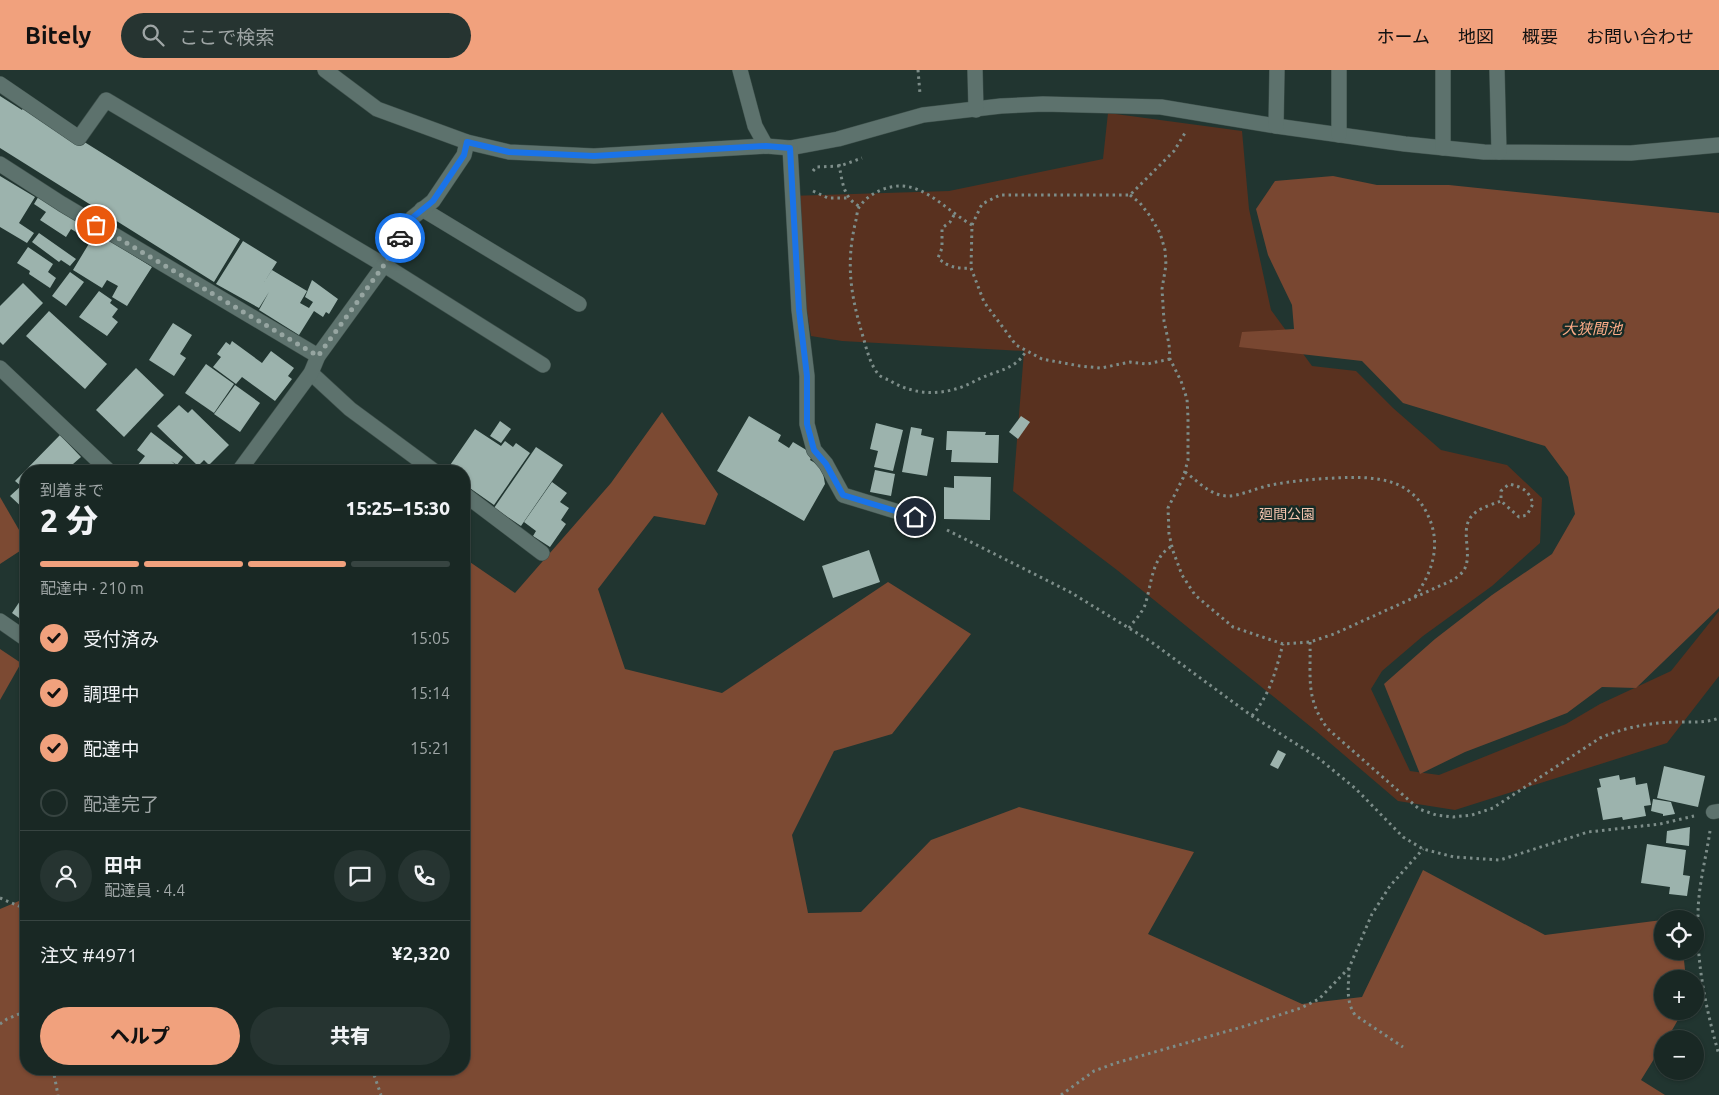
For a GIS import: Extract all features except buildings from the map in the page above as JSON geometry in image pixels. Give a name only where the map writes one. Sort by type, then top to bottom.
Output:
[{"type":"street","points":[[325,70],[377,109],[467,142],[509,152],[594,156],[766,146],[790,148],[838,139],[923,115],[1001,106],[1043,104],[1161,107],[1276,126],[1443,148],[1499,152],[1631,153],[1719,145]]},
{"type":"street","points":[[740,70],[755,126],[766,146]]},
{"type":"street","points":[[975,70],[976,110]]},
{"type":"street","points":[[1276,126],[1278,70]]},
{"type":"street","points":[[1339,134],[1340,70]]},
{"type":"street","points":[[1443,70],[1443,148]]},
{"type":"street","points":[[1498,70],[1499,152]]},
{"type":"street","points":[[0,84],[79,138],[106,100],[384,265],[543,365]]},
{"type":"street","points":[[243,465],[311,374],[318,356],[384,265],[412,218],[433,201],[464,155],[467,142]]},
{"type":"street","points":[[790,148],[799,310],[807,376],[807,424],[814,450],[826,464],[843,495],[928,521]]},
{"type":"street","points":[[0,164],[62,204],[318,356]]},
{"type":"street","points":[[422,209],[580,304]]},
{"type":"street","points":[[0,368],[103,465]]},
{"type":"street","points":[[311,374],[350,409],[426,465]]},
{"type":"street","points":[[470,499],[542,553]]},
{"type":"street","points":[[0,621],[20,635]]},
{"type":"path","points":[[1130,195],[1174,151],[1186,132]]},
{"type":"path","points":[[838,158],[843,187],[852,203],[859,206]]},
{"type":"path","points":[[812,172],[816,167],[840,166],[862,158]]},
{"type":"path","points":[[972,225],[954,215],[934,198],[904,186],[884,188],[859,206],[852,237],[851,294],[868,354],[879,375],[896,385],[930,393],[962,388],[988,374],[1015,365],[1026,351]]},
{"type":"path","points":[[812,190],[828,198],[849,198]]},
{"type":"path","points":[[1170,359],[1147,364],[1130,362],[1094,367],[1042,359],[1016,345],[984,302],[971,268],[972,225],[982,204],[1000,195],[1130,195],[1140,203],[1150,216],[1160,233],[1166,250],[1166,265],[1162,289],[1164,321],[1170,359],[1181,381],[1187,399],[1188,460],[1185,472],[1168,508],[1172,546],[1182,575],[1195,596],[1212,612],[1233,627],[1283,644],[1310,642],[1334,634],[1455,579],[1465,569],[1467,558],[1465,534],[1468,521],[1476,512],[1501,501]]},
{"type":"path","points":[[954,215],[950,222],[942,228],[942,248],[938,258],[946,265],[960,269],[971,268]]},
{"type":"path","points":[[1185,472],[1205,488],[1217,494],[1228,496],[1288,482],[1362,476],[1378,477],[1404,487],[1414,495],[1425,509],[1435,538],[1432,565],[1428,578],[1414,598]]},
{"type":"path","points":[[1509,484],[1522,487],[1530,494],[1533,504],[1527,515],[1519,517],[1501,501],[1501,491],[1509,484]]},
{"type":"path","points":[[928,521],[1070,592],[1150,641],[1252,716],[1317,757],[1356,789],[1403,837],[1423,849],[1454,857],[1500,860],[1588,832],[1660,824],[1716,811],[1698,913],[1700,971],[1706,1010],[1719,1055]]},
{"type":"path","points":[[1129,628],[1144,608],[1156,564],[1163,551],[1172,546]]},
{"type":"path","points":[[1310,642],[1312,700],[1318,715],[1328,729],[1418,809],[1436,815],[1453,817],[1472,815],[1493,808],[1600,738],[1615,731],[1632,727],[1679,722],[1702,723],[1719,718]]},
{"type":"path","points":[[1252,716],[1264,701],[1275,674],[1283,644]]},
{"type":"path","points":[[1403,1047],[1355,1015],[1347,998],[1349,968],[1372,914],[1390,886],[1423,849]]},
{"type":"path","points":[[0,898],[20,906]]},
{"type":"path","points":[[1062,1095],[1094,1071],[1116,1063],[1242,1028],[1301,1008],[1319,999],[1349,968]]},
{"type":"path","points":[[0,1024],[6,1019],[20,1013]]},
{"type":"path","points":[[55,1075],[58,1095]]},
{"type":"path","points":[[374,1075],[381,1095]]},
{"type":"green space","name":"廻間公園","points":[[1108,113],[1242,131],[1249,209],[1271,310],[1312,366],[1356,371],[1393,408],[1441,450],[1507,465],[1542,498],[1540,543],[1492,586],[1423,636],[1382,671],[1371,689],[1410,771],[1439,775],[1566,724],[1600,704],[1671,671],[1719,611],[1719,676],[1667,743],[1455,810],[1398,801],[1316,731],[1117,570],[1013,491],[1024,351],[842,341],[811,336],[789,196],[949,191],[1103,159]]},
{"type":"shaded area","points":[[662,412],[718,494],[705,525],[654,516],[598,589],[625,669],[722,693],[888,582],[971,634],[892,734],[834,751],[792,835],[808,913],[861,912],[931,840],[1019,807],[1194,852],[1148,934],[1302,1004],[1362,997],[1423,870],[1545,935],[1654,921],[1654,960],[1684,960],[1685,970],[1654,970],[1654,1020],[1678,1020],[1672,1030],[1654,1030],[1654,1059],[1641,1080],[1665,1095],[0,1095],[0,909],[20,901],[20,1075],[470,1075],[470,562],[515,593],[611,483]]},
{"type":"shaded area","points":[[0,497],[20,532],[20,551],[0,564]]},
{"type":"shaded area","points":[[0,649],[20,662],[20,665],[0,700]]},
{"type":"water","name":"大狭間池","points":[[1333,176],[1377,185],[1449,185],[1719,213],[1719,608],[1636,688],[1602,687],[1567,713],[1465,752],[1420,774],[1384,684],[1435,639],[1492,595],[1552,554],[1575,514],[1568,477],[1545,446],[1403,403],[1362,361],[1239,347],[1242,332],[1294,329],[1292,305],[1268,255],[1256,209],[1275,181]]},
{"type":"way so far","points":[[96,225],[318,356],[384,265],[400,238]]},
{"type":"route","points":[[400,238],[412,218],[433,201],[464,155],[467,142],[509,152],[594,156],[766,146],[790,148],[799,310],[807,376],[807,424],[814,450],[826,464],[843,495],[915,517]]}]
